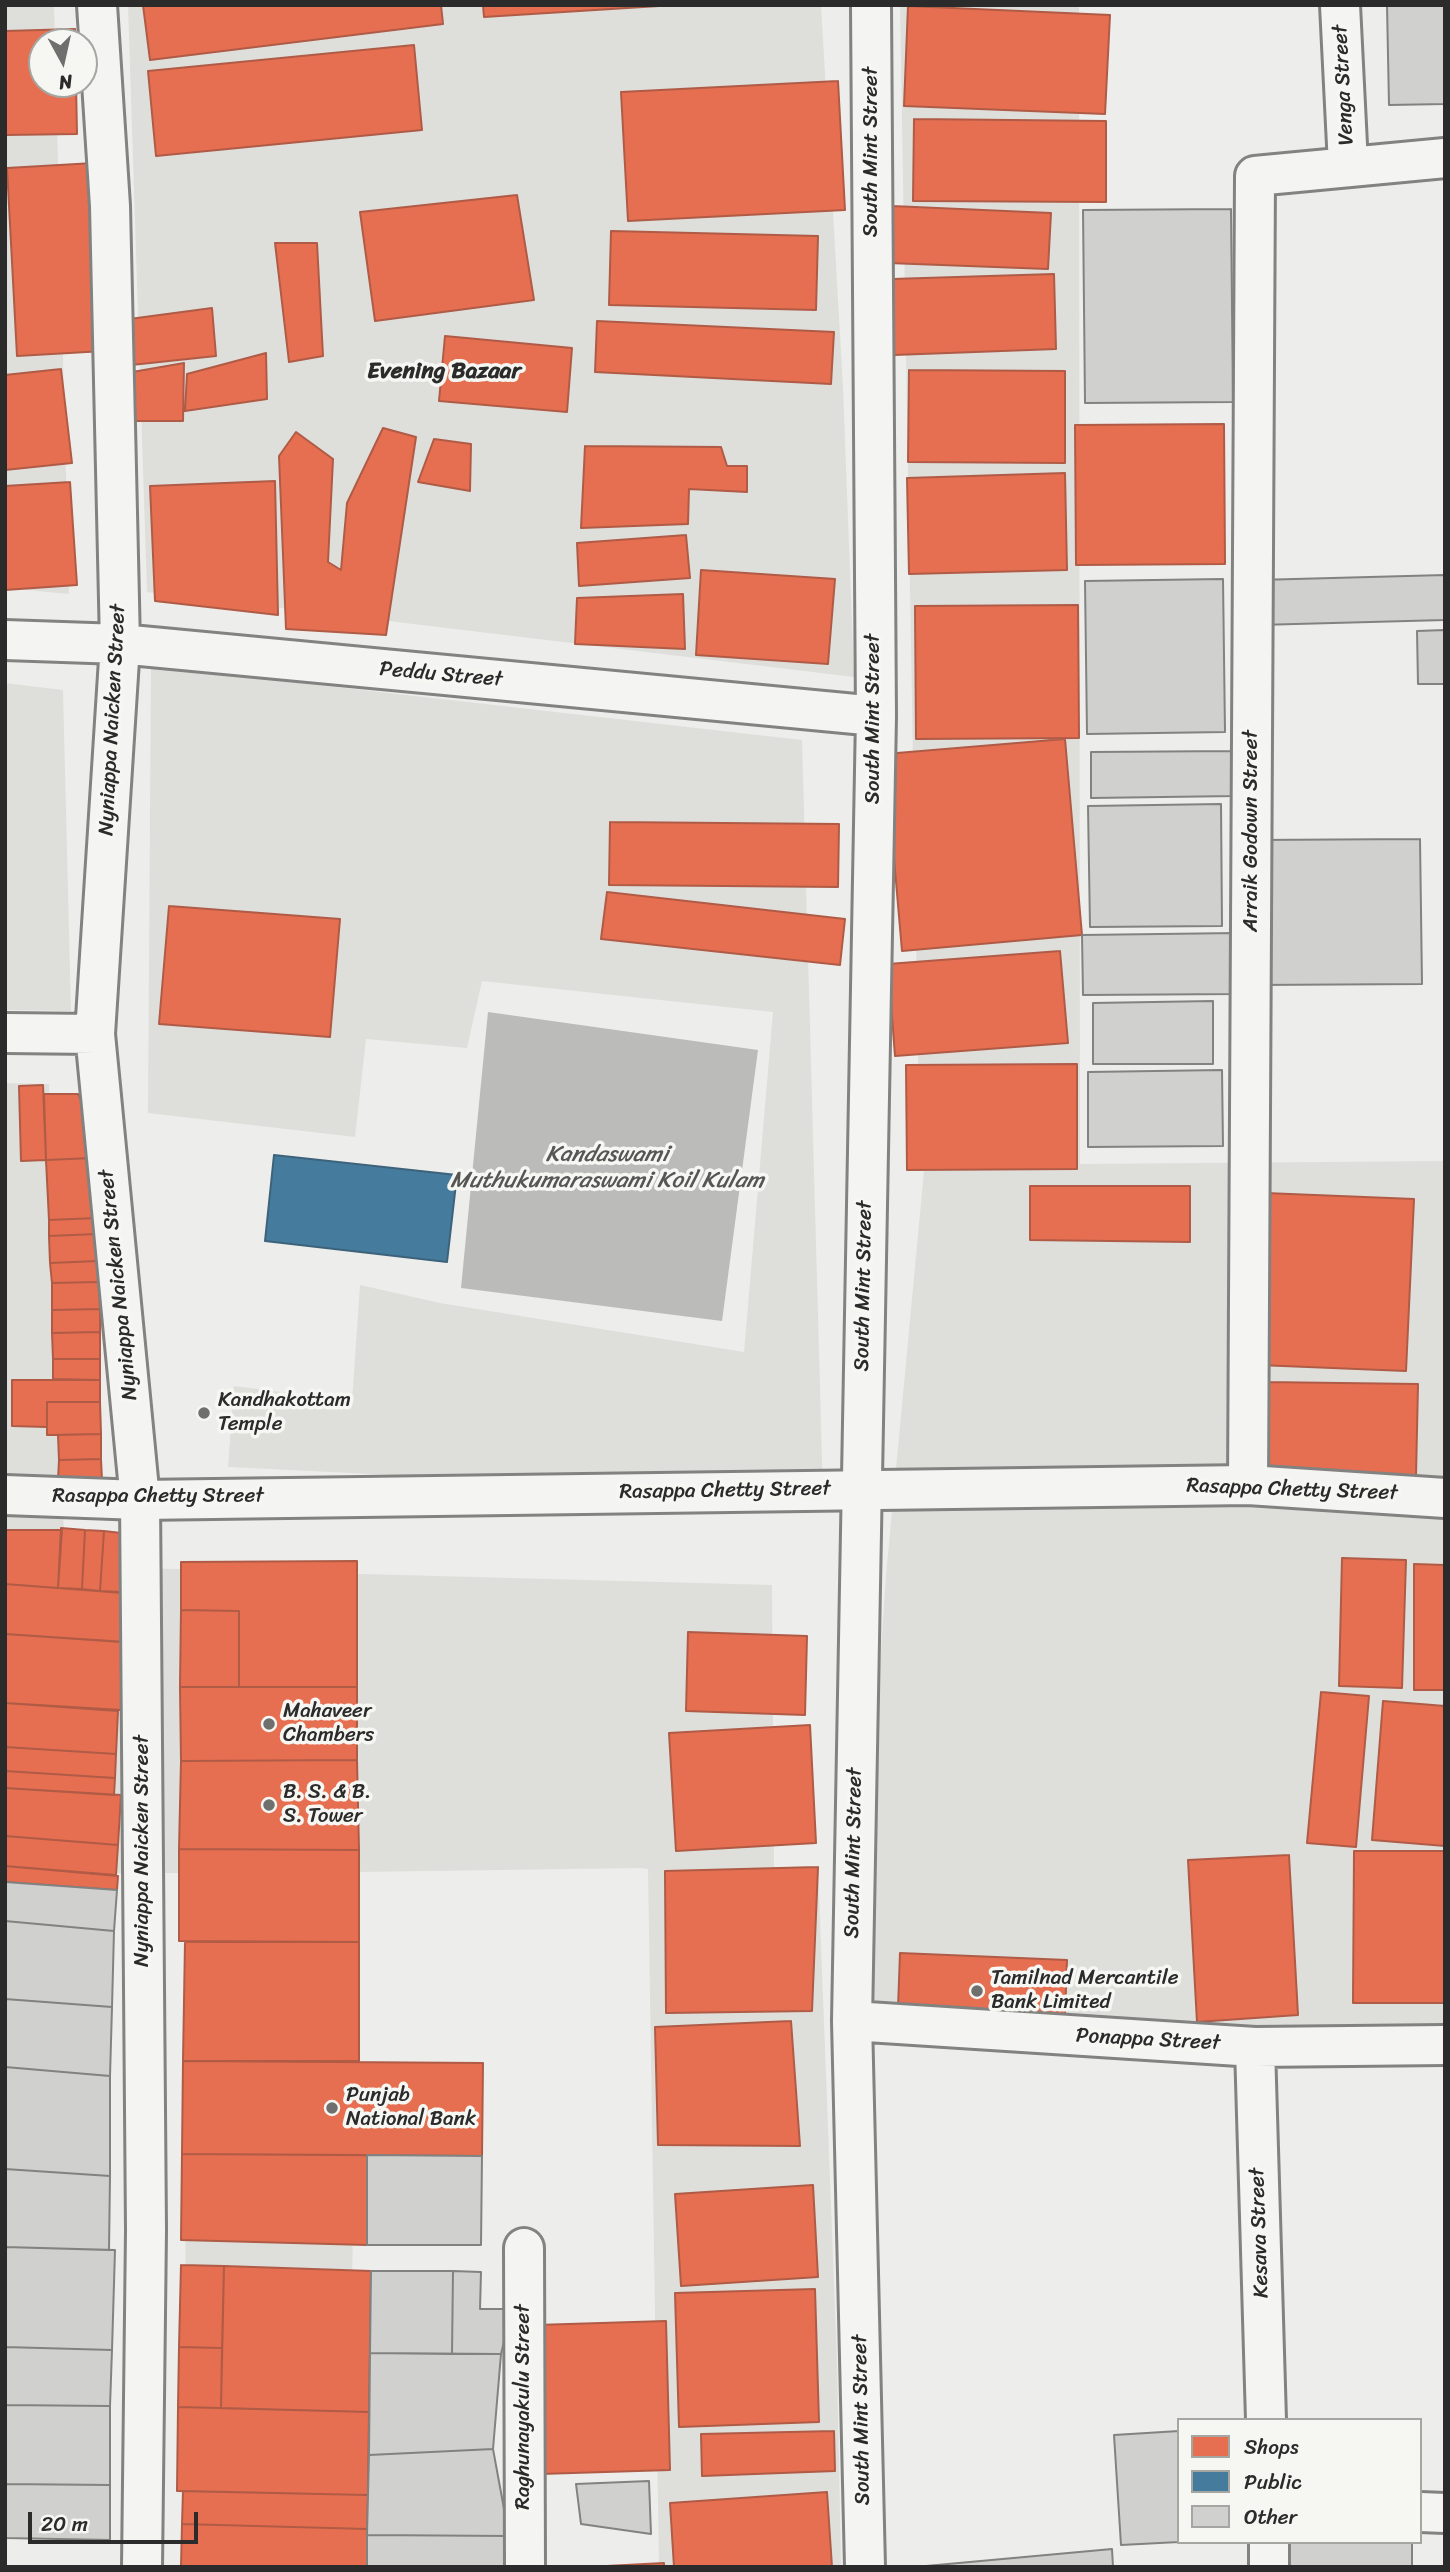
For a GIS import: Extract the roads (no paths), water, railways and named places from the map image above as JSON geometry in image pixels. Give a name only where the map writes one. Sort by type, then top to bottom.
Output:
[{"type":"street","name":"Nyniappa Naicken Street","points":[[97,5],[110,206],[120,644],[95,1034],[140,1500],[146,2230],[142,2567]]},
{"type":"street","name":"South Mint Street","points":[[865,2567],[852,2021],[859,1489],[876,716],[871,5]]},
{"type":"street","name":"Venga Street","points":[[1340,5],[1348,165]]},
{"type":"street","points":[[1348,165],[1445,158]]},
{"type":"street","name":"Arraik Godown Street","points":[[1248,1485],[1255,176],[1348,165]]},
{"type":"street","name":"Peddu Street","points":[[5,640],[120,644],[876,716]]},
{"type":"street","points":[[5,1033],[95,1034]]},
{"type":"street","name":"Rasappa Chetty Street","points":[[5,1495],[140,1500],[1248,1485],[1445,1497]]},
{"type":"street","name":"Ponappa Street","points":[[852,2021],[1255,2047],[1445,2045]]},
{"type":"street","name":"Kesava Street","points":[[1255,2047],[1266,2418]]},
{"type":"street","name":"Raghunayakulu Street","points":[[524,2248],[525,2567]]},
{"type":"street","points":[[1422,2512],[1445,2513]]},
{"type":"street","points":[[1269,2544],[1269,2567]]},
{"type":"water","name":"Kandaswami Muthukumaraswami Koil Kulam","points":[[488,1012],[758,1050],[722,1321],[461,1288]]},
{"type":"place","name":"Kandhakottam Temple","points":[[204,1413]]},
{"type":"place","name":"Mahaveer Chambers","points":[[269,1724]]},
{"type":"place","name":"B. S. & B. S. Tower","points":[[269,1805]]},
{"type":"place","name":"Tamilnad Mercantile Bank Limited","points":[[977,1991]]},
{"type":"place","name":"Punjab National Bank","points":[[332,2108]]},
{"type":"district","name":"Evening Bazaar","points":[[444,372]]}]
